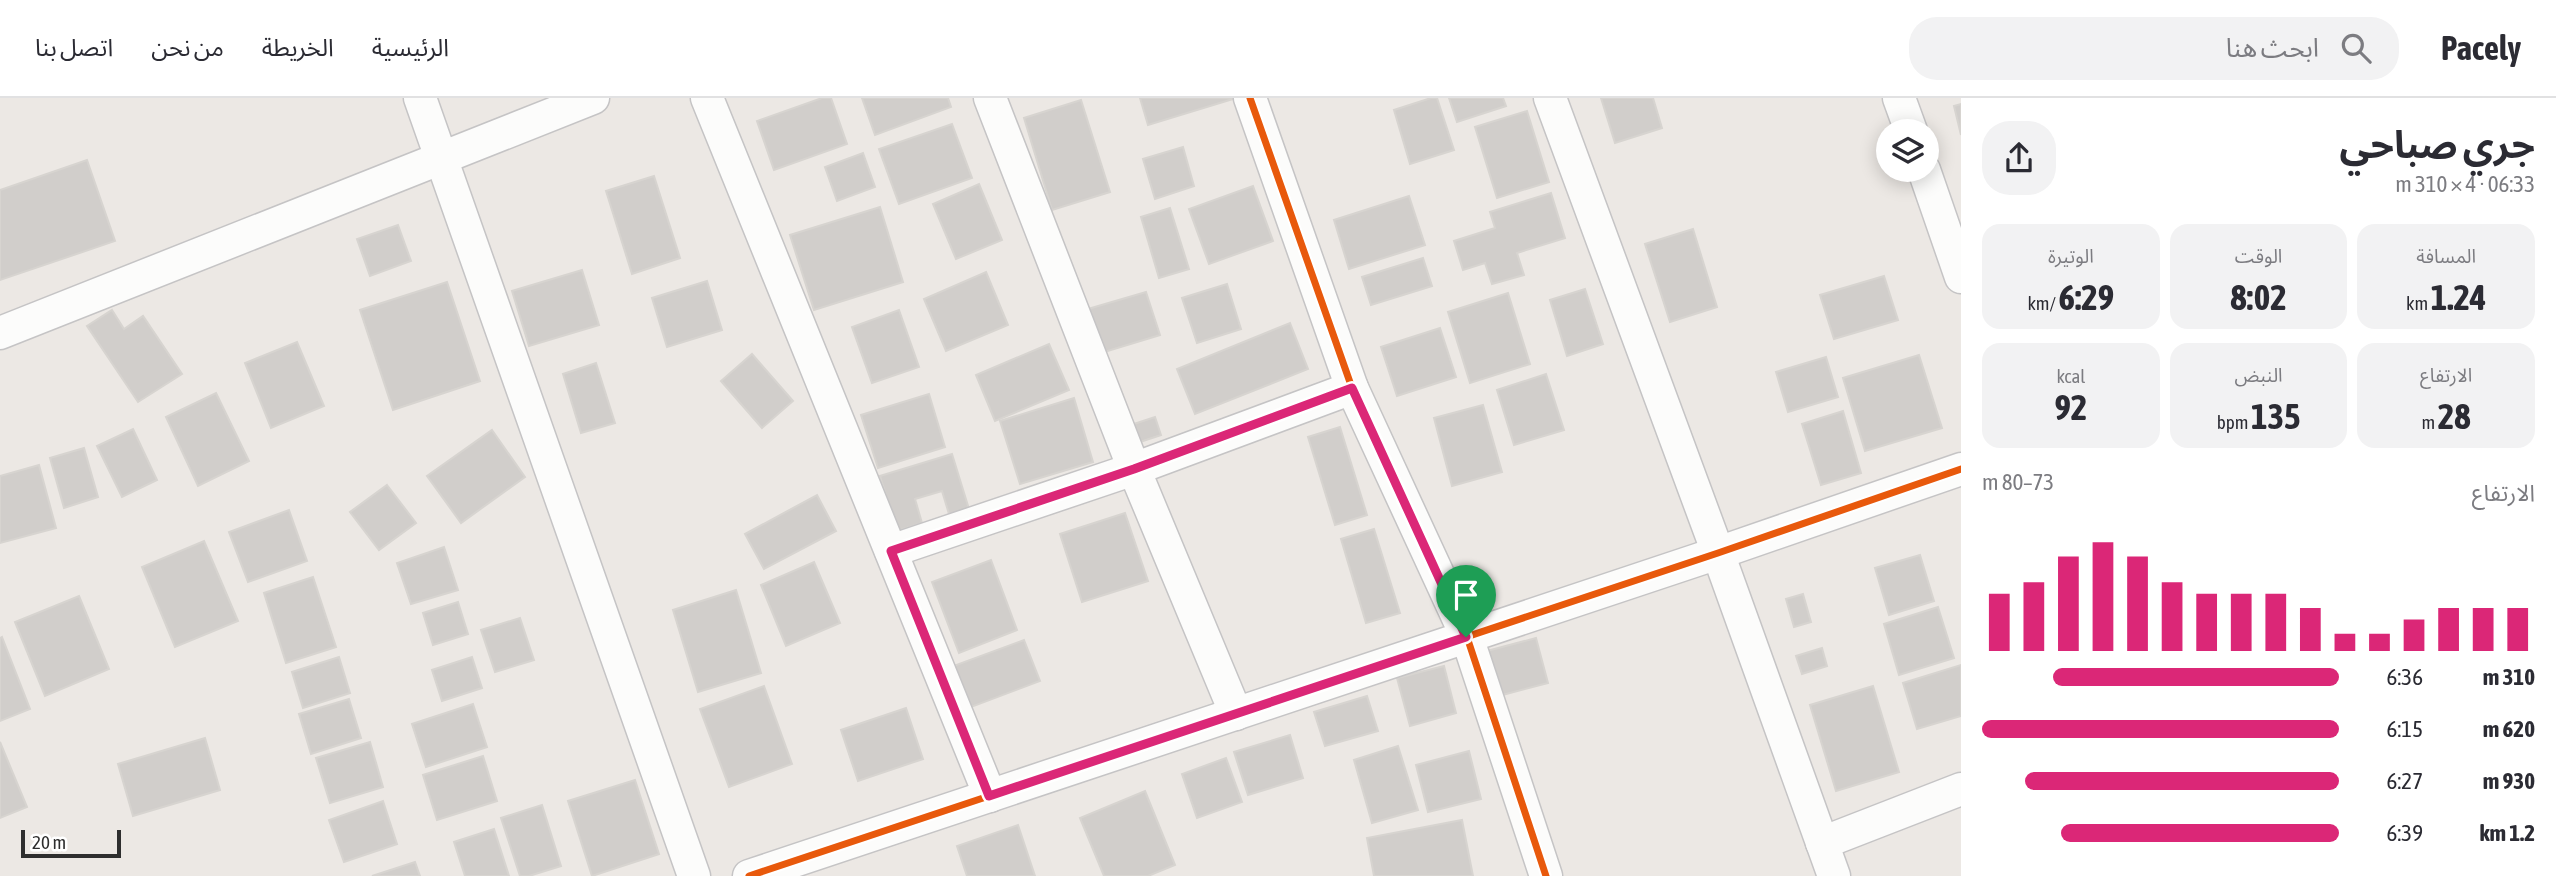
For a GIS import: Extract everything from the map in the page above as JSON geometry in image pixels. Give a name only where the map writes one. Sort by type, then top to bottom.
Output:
[{"type":"street","points":[[420,98],[694,876]]},
{"type":"street","points":[[0,333],[593,98]]},
{"type":"street","points":[[707,98],[989,796]]},
{"type":"street","points":[[989,98],[1134,469],[1236,714]]},
{"type":"street","points":[[1250,98],[1352,388],[1466,637],[1546,876]]},
{"type":"street","points":[[1550,98],[1834,876]]},
{"type":"street","points":[[1899,98],[1907,119]]},
{"type":"street","points":[[1928,182],[1961,277]]},
{"type":"street","points":[[891,551],[1134,469],[1352,388]]},
{"type":"street","points":[[749,876],[1718,553],[1961,469]]},
{"type":"street","points":[[1822,843],[1961,789]]},
{"type":"building","points":[[822,98],[831,98],[847,144],[774,170],[757,121]]},
{"type":"building","points":[[862,98],[948,98],[951,107],[875,135]]},
{"type":"building","points":[[1140,98],[1232,98],[1233,99],[1148,125]]},
{"type":"building","points":[[1437,98],[1454,150],[1410,164],[1394,110]]},
{"type":"building","points":[[1449,98],[1503,98],[1506,106],[1457,122]]},
{"type":"building","points":[[1601,98],[1653,98],[1662,128],[1615,143]]},
{"type":"building","points":[[1081,100],[1110,192],[1052,210],[1024,118]]},
{"type":"building","points":[[1961,104],[1961,135],[1954,106]]},
{"type":"building","points":[[1527,111],[1549,182],[1497,198],[1475,127]]},
{"type":"building","points":[[952,124],[972,178],[899,204],[879,149]]},
{"type":"building","points":[[1183,147],[1194,186],[1155,199],[1143,159]]},
{"type":"building","points":[[863,153],[875,187],[837,201],[825,167]]},
{"type":"building","points":[[87,160],[115,241],[0,280],[0,190]]},
{"type":"building","points":[[654,176],[680,258],[632,274],[606,191]]},
{"type":"building","points":[[979,184],[1002,240],[956,259],[933,204]]},
{"type":"building","points":[[1253,186],[1273,241],[1209,264],[1189,209]]},
{"type":"building","points":[[1551,193],[1565,238],[1517,253],[1524,275],[1492,284],[1485,263],[1463,270],[1454,241],[1495,228],[1490,212]]},
{"type":"building","points":[[1409,196],[1425,245],[1349,269],[1334,220]]},
{"type":"building","points":[[880,207],[903,282],[814,310],[790,235]]},
{"type":"building","points":[[1170,208],[1189,269],[1159,278],[1141,217]]},
{"type":"building","points":[[398,225],[411,261],[370,276],[357,239]]},
{"type":"building","points":[[1693,229],[1717,307],[1670,322],[1645,244]]},
{"type":"building","points":[[1423,258],[1432,286],[1371,305],[1362,277]]},
{"type":"building","points":[[582,270],[599,325],[529,346],[512,291]]},
{"type":"building","points":[[986,272],[1008,325],[946,351],[924,299]]},
{"type":"building","points":[[1884,276],[1898,320],[1834,339],[1820,295]]},
{"type":"building","points":[[707,281],[722,330],[667,347],[652,298]]},
{"type":"building","points":[[447,282],[480,381],[393,410],[360,310]]},
{"type":"building","points":[[1227,284],[1241,329],[1197,343],[1182,298]]},
{"type":"building","points":[[1585,289],[1603,344],[1567,356],[1550,300]]},
{"type":"building","points":[[1146,292],[1160,335],[1101,353],[1088,309]]},
{"type":"building","points":[[1508,293],[1530,364],[1470,383],[1448,312]]},
{"type":"building","points":[[112,310],[124,329],[143,316],[182,374],[138,402],[87,326]]},
{"type":"building","points":[[899,310],[919,367],[872,383],[852,327]]},
{"type":"building","points":[[1290,323],[1308,369],[1195,414],[1177,369]]},
{"type":"building","points":[[1440,328],[1456,377],[1397,396],[1381,347]]},
{"type":"building","points":[[297,342],[324,406],[271,428],[245,363]]},
{"type":"building","points":[[1049,344],[1069,390],[995,421],[976,375]]},
{"type":"building","points":[[752,354],[793,401],[762,428],[721,381]]},
{"type":"building","points":[[1919,355],[1942,428],[1865,451],[1843,378]]},
{"type":"building","points":[[1826,357],[1838,397],[1788,412],[1776,372]]},
{"type":"building","points":[[596,363],[615,423],[581,433],[563,374]]},
{"type":"building","points":[[1546,374],[1564,430],[1514,445],[1497,390]]},
{"type":"building","points":[[216,393],[249,461],[198,486],[166,417]]},
{"type":"building","points":[[929,394],[945,447],[878,468],[861,415]]},
{"type":"building","points":[[1074,398],[1093,462],[1020,484],[1000,421]]},
{"type":"building","points":[[1483,405],[1502,472],[1452,486],[1434,418]]},
{"type":"building","points":[[1843,411],[1861,473],[1821,485],[1802,424]]},
{"type":"building","points":[[1155,417],[1161,435],[1137,443],[1131,425]]},
{"type":"building","points":[[1340,427],[1367,515],[1335,525],[1308,437]]},
{"type":"building","points":[[133,429],[157,480],[122,497],[97,446]]},
{"type":"building","points":[[492,430],[525,477],[461,523],[427,476]]},
{"type":"building","points":[[84,448],[98,497],[64,508],[50,458]]},
{"type":"building","points":[[952,454],[969,509],[949,514],[942,491],[915,499],[922,523],[897,531],[880,476]]},
{"type":"building","points":[[39,465],[56,528],[0,543],[0,476]]},
{"type":"building","points":[[387,485],[416,523],[379,550],[350,512]]},
{"type":"building","points":[[817,495],[836,531],[764,569],[745,534]]},
{"type":"building","points":[[289,510],[307,561],[248,582],[229,532]]},
{"type":"building","points":[[1125,513],[1148,581],[1082,602],[1060,534]]},
{"type":"building","points":[[1374,529],[1400,613],[1366,623],[1341,539]]},
{"type":"building","points":[[204,541],[238,621],[175,647],[142,567]]},
{"type":"building","points":[[444,547],[458,590],[411,604],[397,563]]},
{"type":"building","points":[[1920,555],[1934,601],[1889,615],[1875,568]]},
{"type":"building","points":[[991,560],[1017,630],[959,653],[932,582]]},
{"type":"building","points":[[814,562],[840,623],[786,646],[761,585]]},
{"type":"building","points":[[313,577],[336,647],[286,663],[264,593]]},
{"type":"building","points":[[736,590],[761,673],[698,692],[673,610]]},
{"type":"building","points":[[1803,594],[1811,622],[1794,627],[1786,599]]},
{"type":"building","points":[[79,596],[109,669],[45,696],[15,622]]},
{"type":"building","points":[[458,602],[468,634],[433,645],[423,613]]},
{"type":"building","points":[[1938,607],[1954,658],[1899,675],[1884,624]]},
{"type":"building","points":[[520,618],[534,660],[495,672],[481,630]]},
{"type":"building","points":[[2,637],[30,709],[0,721],[0,638]]},
{"type":"building","points":[[1536,638],[1548,683],[1495,697],[1483,652]]},
{"type":"building","points":[[1024,640],[1040,681],[963,710],[948,668]]},
{"type":"building","points":[[1822,648],[1827,666],[1802,674],[1796,656]]},
{"type":"building","points":[[339,657],[350,693],[303,708],[292,672]]},
{"type":"building","points":[[472,657],[482,688],[442,701],[432,670]]},
{"type":"building","points":[[1961,665],[1961,716],[1917,729],[1903,683]]},
{"type":"building","points":[[1444,666],[1456,713],[1410,726],[1397,678]]},
{"type":"building","points":[[764,686],[792,764],[729,787],[700,709]]},
{"type":"building","points":[[1873,686],[1899,772],[1836,791],[1810,705]]},
{"type":"building","points":[[1367,696],[1378,731],[1325,746],[1314,712]]},
{"type":"building","points":[[349,699],[361,738],[311,754],[299,714]]},
{"type":"building","points":[[473,704],[487,747],[426,767],[412,724]]},
{"type":"building","points":[[906,708],[923,759],[858,781],[841,730]]},
{"type":"building","points":[[1290,735],[1303,778],[1248,795],[1234,752]]},
{"type":"building","points":[[205,738],[220,790],[133,816],[118,764]]},
{"type":"building","points":[[0,742],[27,807],[0,818]]},
{"type":"building","points":[[370,742],[383,787],[330,803],[316,758]]},
{"type":"building","points":[[1398,746],[1418,810],[1372,823],[1354,760]]},
{"type":"building","points":[[1469,751],[1481,799],[1428,812],[1416,765]]},
{"type":"building","points":[[483,756],[497,801],[437,820],[423,775]]},
{"type":"building","points":[[1226,758],[1242,802],[1197,818],[1182,774]]},
{"type":"building","points":[[635,780],[659,854],[592,876],[568,801]]},
{"type":"building","points":[[1145,791],[1175,865],[1148,876],[1104,876],[1080,818]]},
{"type":"building","points":[[383,801],[397,844],[344,862],[329,820]]},
{"type":"building","points":[[542,805],[561,866],[529,876],[520,876],[501,818]]},
{"type":"building","points":[[1462,820],[1473,876],[1374,876],[1367,838]]},
{"type":"building","points":[[1018,825],[1035,876],[967,876],[957,846]]},
{"type":"building","points":[[494,829],[509,876],[465,876],[454,842]]},
{"type":"building","points":[[415,862],[420,876],[372,876]]},
{"type":"cycle path","points":[[1250,98],[1352,388],[1467,637],[1546,876]]},
{"type":"cycle path","points":[[749,876],[1718,553],[1961,469]]},
{"type":"route","points":[[1352,388],[1466,637],[989,796],[891,551],[1134,469],[1352,388]]}]
